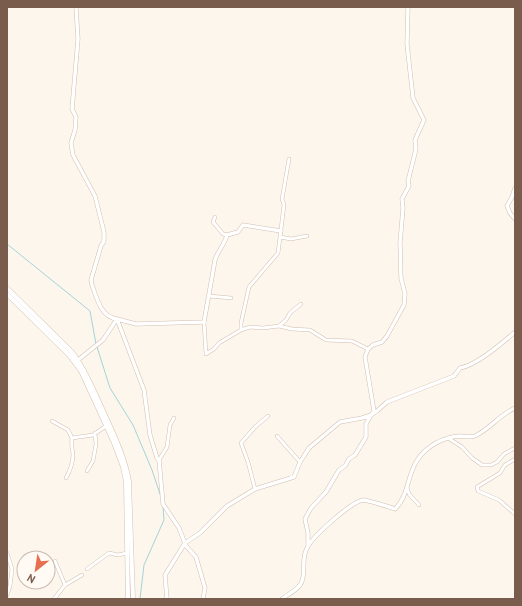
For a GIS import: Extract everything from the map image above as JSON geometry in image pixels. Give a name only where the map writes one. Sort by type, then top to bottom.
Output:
[{"type":"main road","points":[[7,288],[72,352],[78,360],[91,383],[126,465],[129,481],[133,599]]},
{"type":"main road","points":[[7,294],[69,355],[80,371],[106,426],[122,467],[126,482],[128,599]]},
{"type":"street","points":[[76,7],[78,39],[72,109],[76,117],[75,130],[71,143],[73,154],[95,196],[104,232],[104,241],[101,246],[92,285],[103,312],[113,319],[136,324],[204,322]]},
{"type":"street","points":[[308,546],[308,533],[305,519],[311,508],[326,492],[339,470],[355,455],[366,437],[366,424],[374,411],[365,357],[368,349],[373,345],[382,342],[387,336],[404,305],[404,294],[401,278],[400,243],[404,208],[402,199],[409,186],[408,181],[416,149],[415,140],[424,120],[413,98],[407,44],[408,7]]},
{"type":"street","points":[[241,330],[241,323],[249,287],[278,253],[284,204],[282,198],[289,159]]},
{"type":"street","points":[[515,188],[508,206],[510,214],[515,219]]},
{"type":"street","points":[[215,217],[213,222],[223,234],[227,235],[238,232],[243,225],[281,231]]},
{"type":"street","points":[[227,235],[225,244],[217,254],[215,260],[204,322],[206,354],[214,349],[219,343],[241,330],[250,327],[263,328],[279,326],[292,329],[310,330],[326,340],[352,341],[368,349]]},
{"type":"street","points":[[280,238],[292,239],[307,236]]},
{"type":"street","points":[[209,296],[232,298]]},
{"type":"street","points":[[279,326],[286,320],[290,312],[301,304]]},
{"type":"street","points":[[78,360],[103,340],[117,319]]},
{"type":"street","points":[[117,319],[144,390],[150,436],[159,460],[163,504],[179,528],[185,543],[196,558],[205,588],[203,599]]},
{"type":"street","points":[[167,599],[165,575],[185,543],[200,533],[226,506],[255,489],[294,477],[300,462],[309,448],[340,422],[371,415],[377,412],[387,402],[454,376],[460,368],[468,367],[499,347],[515,332]]},
{"type":"street","points":[[282,599],[297,588],[302,582],[303,557],[308,546],[328,525],[353,505],[363,500],[395,509],[400,504],[412,468],[422,454],[432,446],[448,438],[460,436],[473,437],[487,429],[501,416],[515,408]]},
{"type":"street","points":[[255,489],[241,443],[255,427],[268,416]]},
{"type":"street","points":[[159,460],[167,447],[170,426],[174,418]]},
{"type":"street","points":[[52,421],[68,430],[72,438],[71,445],[73,456],[70,470],[66,478]]},
{"type":"street","points":[[72,438],[88,436],[106,426]]},
{"type":"street","points":[[86,472],[93,461],[96,444],[95,433]]},
{"type":"street","points":[[277,436],[300,462]]},
{"type":"street","points":[[448,438],[462,447],[472,458],[482,465],[491,465],[504,454],[515,448]]},
{"type":"street","points":[[515,459],[505,465],[500,473],[477,487],[478,491],[498,500],[515,514]]},
{"type":"street","points":[[406,486],[409,494],[419,505]]},
{"type":"street","points":[[7,553],[12,569],[10,586],[7,595]]},
{"type":"street","points":[[87,569],[109,553],[118,555],[127,553]]},
{"type":"street","points":[[56,565],[65,585]]},
{"type":"street","points":[[54,599],[65,585],[82,576]]},
{"type":"waterway","points":[[7,244],[90,311],[96,344]]},
{"type":"waterway","points":[[97,347],[110,388],[133,425],[152,470],[161,497]]},
{"type":"waterway","points":[[140,599],[144,565],[164,520],[163,506]]}]
